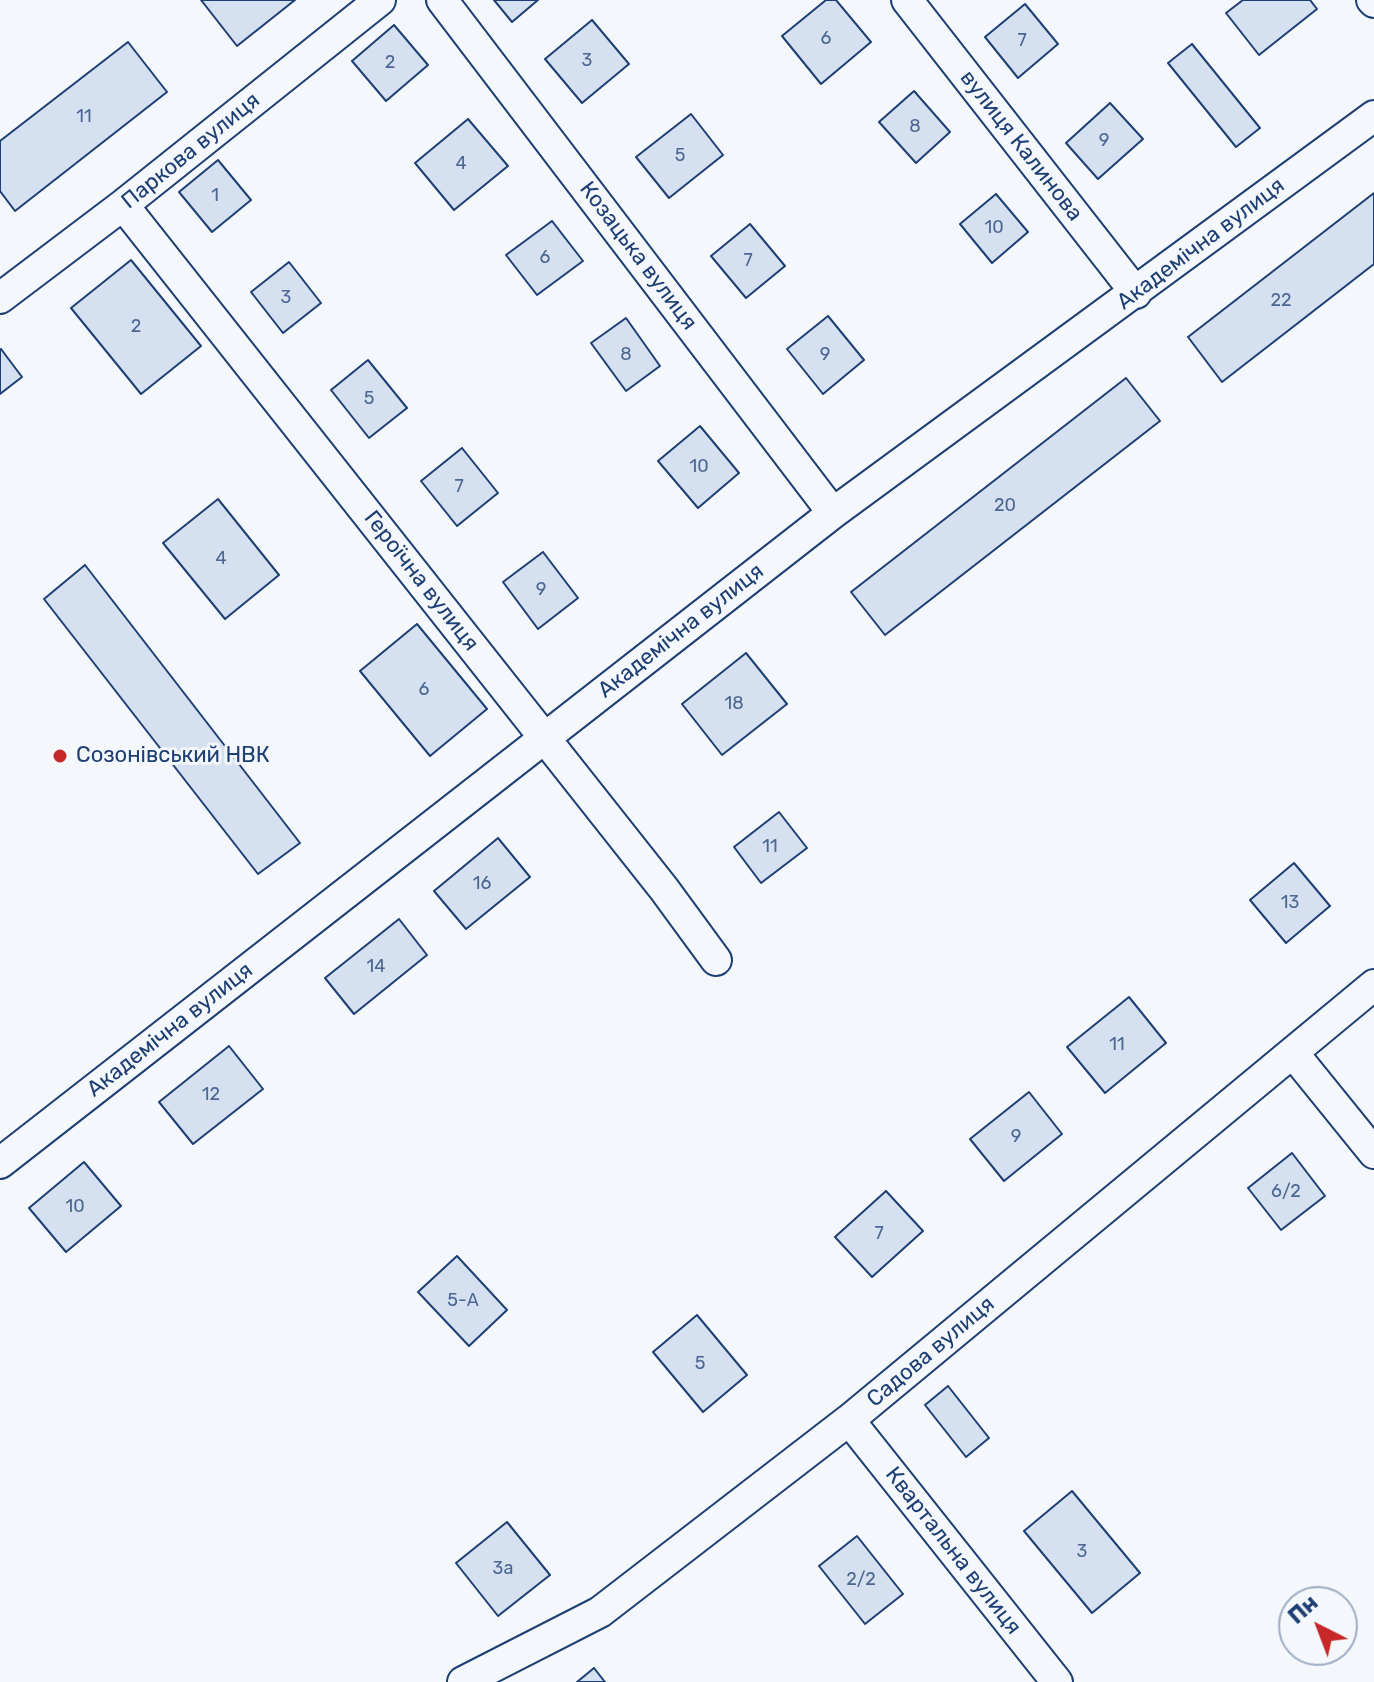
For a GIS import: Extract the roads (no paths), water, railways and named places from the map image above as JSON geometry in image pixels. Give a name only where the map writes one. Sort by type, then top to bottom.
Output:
[{"type":"street","name":"Паркова вулиця","points":[[0,298],[123,205],[380,0]]},
{"type":"street","name":"Козацька вулиця","points":[[442,0],[833,513]]},
{"type":"street","name":"вулиця Калинова","points":[[907,0],[1136,293]]},
{"type":"street","name":"Академічна вулиця","points":[[0,1163],[833,513],[1374,116]]},
{"type":"street","name":"Героїчна вулиця","points":[[123,205],[664,889],[716,960]]},
{"type":"street","name":"Садова вулиця","points":[[463,1682],[600,1612],[849,1420],[1374,985]]},
{"type":"street","points":[[1293,1053],[1374,1153]]},
{"type":"street","name":"Квартальна вулиця","points":[[849,1420],[1057,1682]]},
{"type":"place","name":"Созонівський НВК","points":[[60,756]]}]
